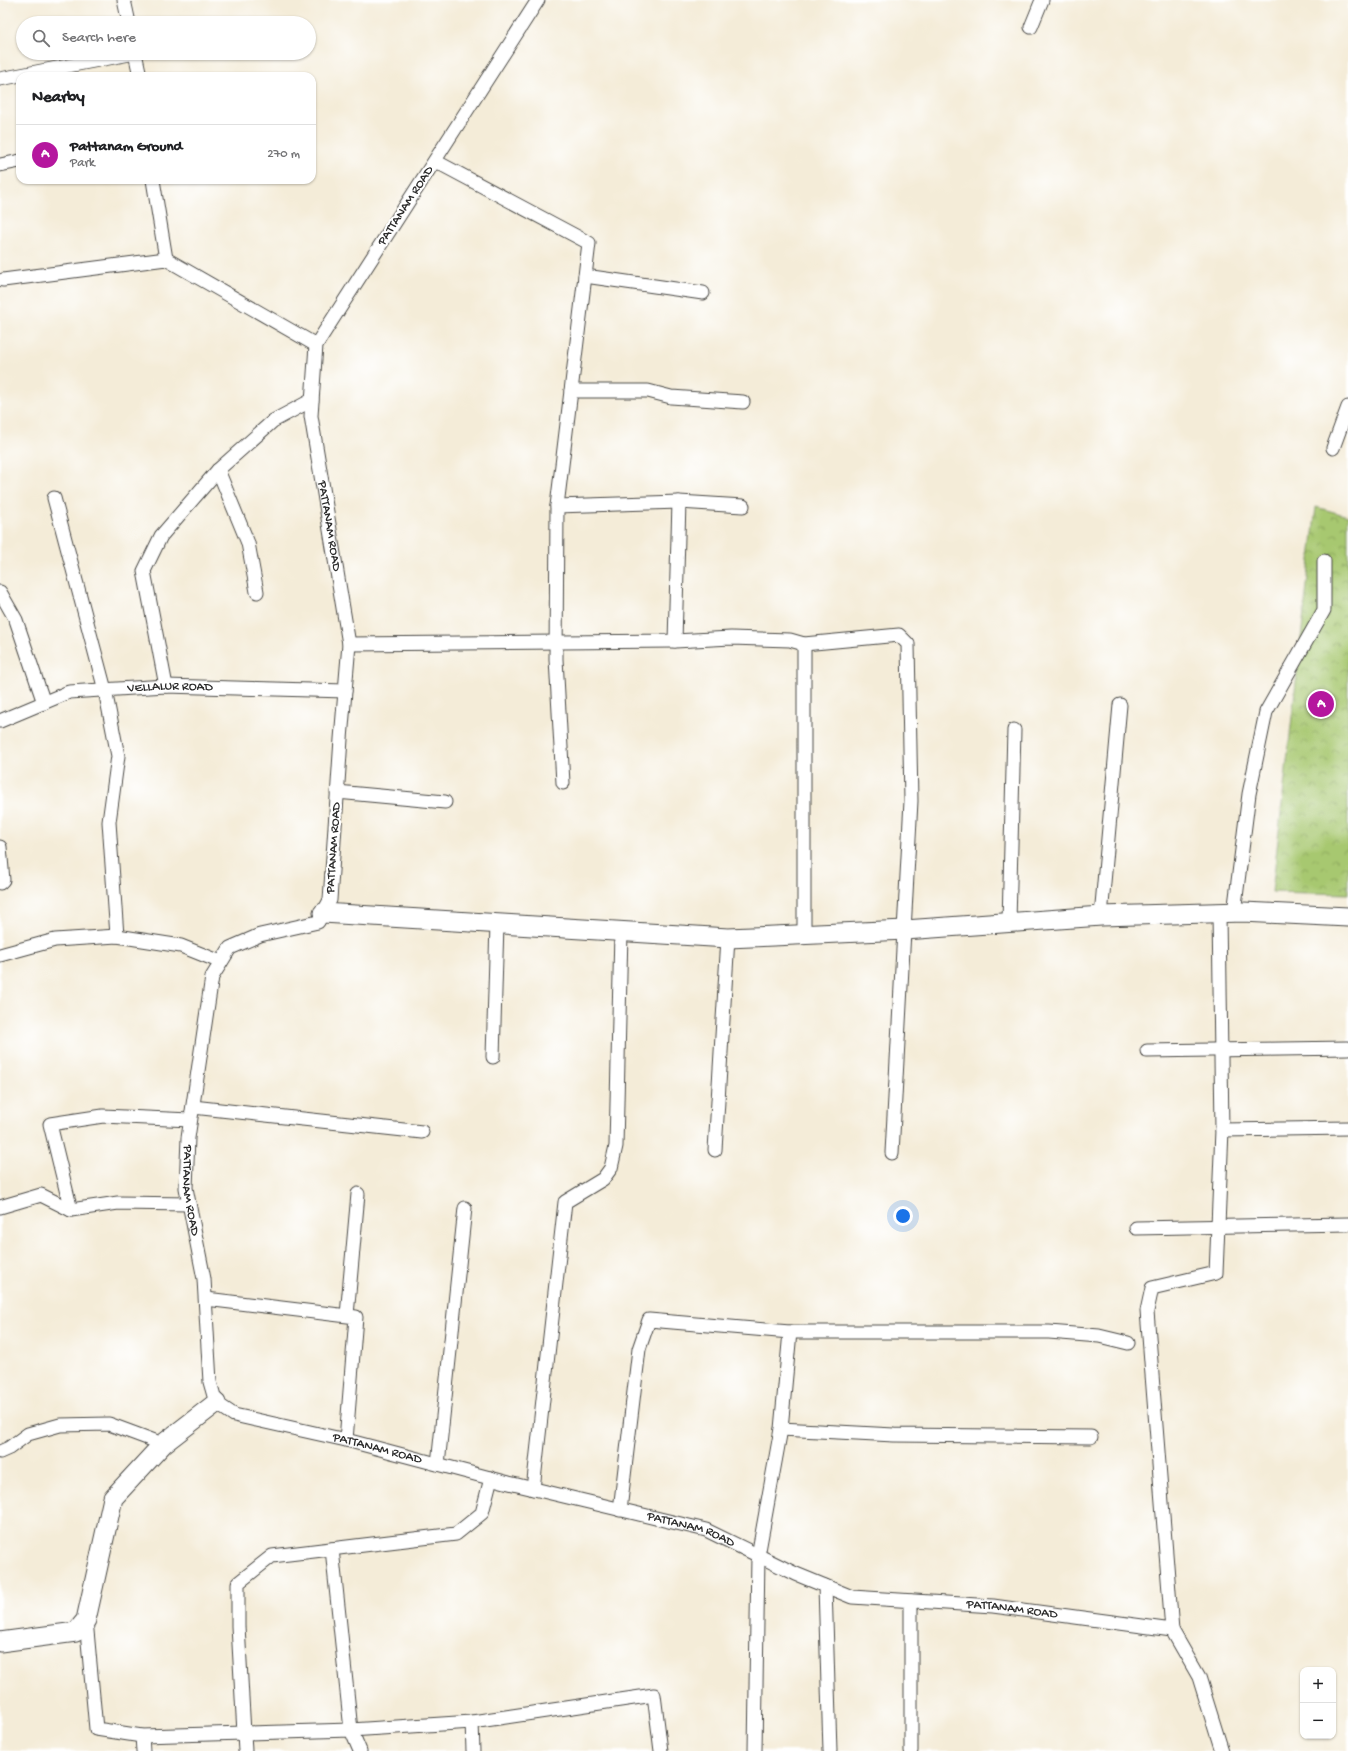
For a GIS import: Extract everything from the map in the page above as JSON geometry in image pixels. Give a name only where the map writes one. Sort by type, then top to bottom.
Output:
[{"type":"street","points":[[124,0],[127,16]]},
{"type":"street","name":"PATTANAM ROAD","points":[[538,0],[316,345],[311,416],[349,644],[330,900],[318,922],[260,935],[230,948],[212,977],[188,1138],[186,1188],[204,1279],[210,1382],[216,1403],[234,1415],[346,1440],[533,1489],[706,1530],[758,1556],[852,1597],[993,1606],[1172,1630]]},
{"type":"street","points":[[1031,27],[1042,0]]},
{"type":"street","points":[[32,72],[97,60]]},
{"type":"street","points":[[137,60],[139,72]]},
{"type":"street","points":[[0,78],[16,75]]},
{"type":"street","points":[[435,161],[589,243],[557,506],[556,641],[563,783]]},
{"type":"street","points":[[0,165],[16,162]]},
{"type":"street","points":[[154,184],[166,258]]},
{"type":"street","points":[[3,280],[166,258],[316,345]]},
{"type":"street","points":[[585,276],[703,293]]},
{"type":"street","points":[[571,391],[648,391],[671,397],[743,402]]},
{"type":"street","points":[[166,686],[144,571],[161,536],[218,470],[273,421],[312,400]]},
{"type":"street","points":[[1333,448],[1348,407]]},
{"type":"street","points":[[218,470],[248,543],[257,592]]},
{"type":"street","points":[[54,498],[105,690],[118,756],[109,822],[116,936]]},
{"type":"street","points":[[557,506],[679,502],[743,506]]},
{"type":"street","points":[[675,641],[679,502]]},
{"type":"street","points":[[1222,1751],[1199,1677],[1172,1630],[1146,1311],[1152,1288],[1216,1273],[1222,1130],[1221,1049],[1227,914],[1248,794],[1266,712],[1324,610],[1324,561]]},
{"type":"street","points":[[0,592],[16,620],[44,703]]},
{"type":"street","points":[[349,644],[555,643],[556,641],[675,641],[732,638],[790,640],[804,644],[899,635],[908,644],[911,801],[892,1153]]},
{"type":"street","points":[[804,644],[804,935]]},
{"type":"street","name":"VELLALUR ROAD","points":[[0,721],[69,692],[166,686],[345,691]]},
{"type":"street","points":[[1101,916],[1120,704]]},
{"type":"street","points":[[1009,922],[1014,730]]},
{"type":"street","points":[[337,792],[445,802]]},
{"type":"street","points":[[0,847],[3,880],[0,883]]},
{"type":"street","points":[[323,913],[728,938],[905,930],[1101,916],[1227,914],[1348,917]]},
{"type":"street","points":[[493,1057],[497,924]]},
{"type":"street","points":[[533,1489],[565,1202],[603,1179],[611,1168],[616,1146],[621,932]]},
{"type":"street","points":[[0,955],[55,940],[116,936],[181,946],[222,962]]},
{"type":"street","points":[[715,1150],[728,938]]},
{"type":"street","points":[[1147,1051],[1348,1048]]},
{"type":"street","points":[[71,1210],[50,1124],[103,1116],[192,1114],[422,1132]]},
{"type":"street","points":[[1222,1130],[1348,1128]]},
{"type":"street","points":[[347,1315],[358,1194]]},
{"type":"street","points":[[0,1207],[41,1195],[71,1210],[118,1204],[189,1204]]},
{"type":"street","points":[[438,1464],[465,1208]]},
{"type":"street","points":[[1136,1228],[1348,1224]]},
{"type":"street","points":[[206,1298],[356,1316],[346,1440]]},
{"type":"street","points":[[620,1510],[639,1349],[649,1320],[790,1332],[1049,1332],[1099,1336],[1128,1343]]},
{"type":"street","points":[[755,1751],[758,1556],[781,1429],[790,1332]]},
{"type":"street","points":[[216,1403],[163,1444],[113,1498],[86,1620],[96,1729],[142,1736],[351,1730],[472,1722],[654,1694],[660,1751]]},
{"type":"street","points":[[0,1452],[9,1448],[28,1434],[60,1425],[109,1424],[163,1444]]},
{"type":"street","points":[[781,1429],[894,1435],[1091,1437]]},
{"type":"street","points":[[245,1751],[238,1626],[238,1582],[272,1556],[456,1534],[482,1513],[490,1478]]},
{"type":"street","points":[[332,1549],[351,1730],[360,1751]]},
{"type":"street","points":[[825,1586],[830,1751]]},
{"type":"street","points":[[911,1601],[911,1751]]},
{"type":"street","points":[[0,1642],[76,1632],[86,1620]]},
{"type":"street","points":[[472,1722],[473,1751]]},
{"type":"street","points":[[142,1736],[143,1751]]},
{"type":"green space","points":[[1316,507],[1348,516],[1348,894],[1272,892]]},
{"type":"place","name":"Pattanam Ground","points":[[1321,704]]}]
